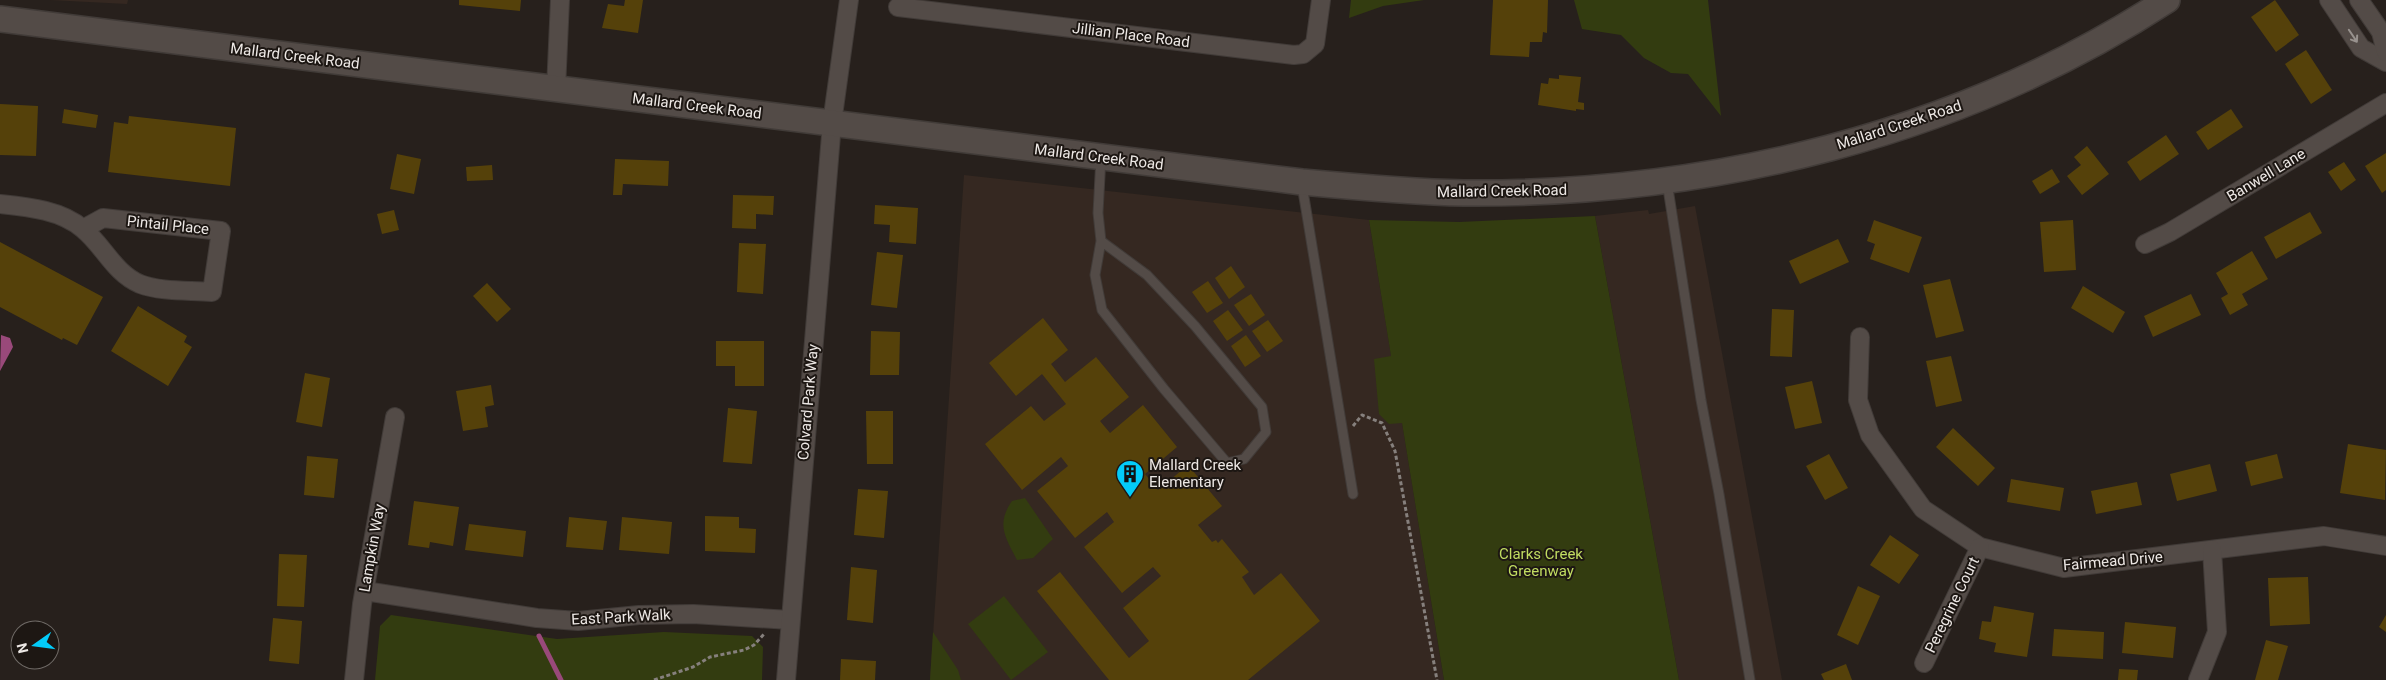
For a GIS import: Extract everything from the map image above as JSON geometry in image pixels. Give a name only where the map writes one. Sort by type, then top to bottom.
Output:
[{"type":"main road","name":"Mallard Creek Road","points":[[0,19],[1302,182],[1428,192],[1492,193],[1614,187],[1666,181],[1795,156],[1918,122],[2051,67],[2122,28],[2167,0]]},
{"type":"street","points":[[556,89],[560,0]]},
{"type":"street","name":"Colvard Park Way","points":[[786,680],[832,124],[849,0]]},
{"type":"street","name":"Jillian Place Road","points":[[898,7],[944,6],[1294,55],[1303,54],[1315,44],[1322,0]]},
{"type":"street","points":[[2329,0],[2361,48],[2386,62]]},
{"type":"street","points":[[2360,0],[2381,32],[2386,52]]},
{"type":"street","name":"Banwell Lane","points":[[2145,244],[2178,228],[2386,103]]},
{"type":"street","name":"Pintail Place","points":[[0,204],[31,207],[64,216],[83,229],[112,263],[128,277],[142,284],[212,292],[221,231],[103,218],[83,229]]},
{"type":"street","name":"Fairmead Drive","points":[[1860,337],[1858,400],[1870,435],[1923,509],[1980,547],[2064,568],[2324,536],[2386,546]]},
{"type":"street","name":"Lampkin Way","points":[[354,680],[364,591],[395,417]]},
{"type":"street","name":"Peregrine Court","points":[[1924,663],[1980,547]]},
{"type":"street","points":[[2198,680],[2217,632],[2212,550]]},
{"type":"street","name":"East Park Walk","points":[[364,591],[537,618],[578,621],[639,615],[693,614],[790,620]]},
{"type":"lane","points":[[1101,157],[1098,213],[1101,241],[1095,275],[1102,310],[1164,389],[1227,462],[1244,459],[1266,432],[1262,407],[1195,326],[1147,275],[1101,241]]},
{"type":"lane","points":[[1666,181],[1701,400],[1719,494],[1750,680]]},
{"type":"lane","points":[[1302,182],[1353,494]]},
{"type":"path","points":[[1352,428],[1362,415],[1382,423],[1394,451],[1437,680]]},
{"type":"path","points":[[654,680],[693,667],[710,657],[744,650],[754,645],[766,631]]},
{"type":"shaded area","points":[[50,0],[128,0],[127,4]]},
{"type":"shaded area","points":[[964,175],[1369,220],[1444,680],[930,680]]},
{"type":"shaded area","points":[[1695,206],[1782,680],[1679,680],[1595,216],[1648,210],[1649,214]]},
{"type":"shaded area","points":[[1,335],[10,338],[13,347],[0,371]]},
{"type":"green space","points":[[1351,0],[1424,0],[1383,6],[1349,18]]},
{"type":"green space","points":[[1574,0],[1708,0],[1721,116],[1688,74],[1671,73],[1644,58],[1621,35],[1582,29]]},
{"type":"green space","name":"Clarks Creek Greenway","points":[[1595,216],[1679,680],[1444,680],[1402,423],[1389,424],[1379,414],[1374,359],[1391,356],[1369,220],[1459,222]]},
{"type":"green space","points":[[1025,498],[1053,539],[1033,558],[1017,560],[1006,537],[1003,524],[1007,509],[1012,501]]},
{"type":"green space","points":[[1004,596],[1048,652],[1011,680],[968,624]]},
{"type":"green space","points":[[391,615],[557,639],[664,632],[752,636],[763,647],[762,680],[375,680],[380,626]]},
{"type":"green space","points":[[933,632],[958,670],[961,680],[930,680]]},
{"type":"building","points":[[459,0],[521,0],[520,11],[459,5]]},
{"type":"building","points":[[625,0],[643,0],[638,33],[602,28],[608,4],[624,6]]},
{"type":"building","points":[[1493,0],[1548,0],[1547,33],[1543,32],[1542,42],[1530,42],[1529,57],[1490,55]]},
{"type":"building","points":[[2275,0],[2299,35],[2276,52],[2251,17]]},
{"type":"building","points":[[2306,50],[2332,90],[2311,104],[2285,64]]},
{"type":"building","points":[[1559,75],[1581,77],[1578,102],[1584,103],[1584,110],[1576,109],[1576,111],[1538,105],[1541,83],[1548,84],[1549,78],[1559,79]]},
{"type":"building","points":[[0,104],[38,106],[36,156],[0,155]]},
{"type":"building","points":[[64,109],[98,115],[96,128],[62,123]]},
{"type":"building","points":[[2231,109],[2243,127],[2208,150],[2196,132]]},
{"type":"building","points":[[129,116],[236,128],[230,186],[108,172],[114,122],[128,124]]},
{"type":"building","points":[[2166,135],[2179,154],[2140,181],[2127,162]]},
{"type":"building","points":[[2087,146],[2109,174],[2082,195],[2067,176],[2081,165],[2074,157]]},
{"type":"building","points":[[2386,153],[2386,190],[2382,193],[2365,166]]},
{"type":"building","points":[[397,154],[421,159],[414,194],[390,189]]},
{"type":"building","points":[[615,159],[669,161],[668,186],[623,184],[622,195],[613,195]]},
{"type":"building","points":[[2344,162],[2356,180],[2341,191],[2328,172]]},
{"type":"building","points":[[492,165],[493,180],[467,181],[466,167]]},
{"type":"building","points":[[2052,169],[2060,182],[2040,194],[2032,181]]},
{"type":"building","points":[[733,195],[774,196],[773,215],[756,214],[756,229],[732,228]]},
{"type":"building","points":[[875,205],[918,208],[916,244],[889,242],[890,225],[874,224]]},
{"type":"building","points":[[394,210],[399,230],[382,234],[377,214]]},
{"type":"building","points":[[2310,212],[2322,233],[2276,259],[2264,237]]},
{"type":"building","points":[[1874,220],[1922,237],[1909,273],[1870,259],[1875,244],[1867,241]]},
{"type":"building","points":[[2073,220],[2076,270],[2044,272],[2040,222]]},
{"type":"building","points":[[1838,239],[1849,262],[1800,284],[1789,261]]},
{"type":"building","points":[[0,242],[103,297],[77,345],[63,338],[62,340],[0,307]]},
{"type":"building","points":[[739,243],[766,244],[763,294],[737,292]]},
{"type":"building","points":[[2252,251],[2268,279],[2242,294],[2248,305],[2230,315],[2221,298],[2228,294],[2216,273]]},
{"type":"building","points":[[877,252],[903,255],[897,308],[871,305]]},
{"type":"building","points":[[1231,266],[1245,287],[1229,299],[1215,278]]},
{"type":"building","points":[[1950,279],[1964,331],[1936,338],[1923,285]]},
{"type":"building","points":[[1208,281],[1223,303],[1207,313],[1192,292]]},
{"type":"building","points":[[487,283],[511,309],[497,322],[473,296]]},
{"type":"building","points":[[2083,286],[2125,312],[2113,333],[2071,308]]},
{"type":"building","points":[[1251,294],[1265,315],[1249,326],[1234,305]]},
{"type":"building","points":[[2191,294],[2201,315],[2153,337],[2144,316]]},
{"type":"building","points":[[138,306],[187,336],[184,342],[192,347],[168,386],[111,351]]},
{"type":"building","points":[[1772,309],[1794,310],[1792,357],[1770,356]]},
{"type":"building","points":[[1228,310],[1243,330],[1227,341],[1213,321]]},
{"type":"building","name":"Mallard Creek Elementary","points":[[1043,318],[1068,350],[1051,364],[1065,382],[1096,357],[1129,397],[1100,421],[1110,433],[1143,405],[1177,447],[1145,474],[1158,490],[1188,465],[1222,506],[1198,525],[1212,542],[1216,540],[1218,543],[1222,539],[1249,572],[1242,577],[1254,595],[1281,573],[1320,621],[1248,680],[1109,680],[1037,591],[1060,572],[1129,658],[1149,641],[1123,608],[1161,576],[1153,567],[1122,593],[1084,547],[1114,522],[1107,512],[1075,538],[1037,491],[1068,466],[1061,457],[1022,490],[985,444],[1031,406],[1044,421],[1066,404],[1042,374],[1016,396],[989,363]]},
{"type":"building","points":[[1268,320],[1283,341],[1267,352],[1252,331]]},
{"type":"building","points":[[871,331],[900,332],[899,375],[870,375]]},
{"type":"building","points":[[1246,335],[1261,356],[1245,367],[1231,346]]},
{"type":"building","points":[[716,341],[764,341],[764,386],[735,386],[735,366],[716,366]]},
{"type":"building","points":[[1951,356],[1962,401],[1936,407],[1926,361]]},
{"type":"building","points":[[305,373],[330,378],[322,427],[296,422]]},
{"type":"building","points":[[1812,381],[1822,423],[1795,429],[1785,387]]},
{"type":"building","points":[[491,385],[494,405],[485,407],[488,427],[463,431],[456,391]]},
{"type":"building","points":[[728,408],[757,411],[752,464],[723,462]]},
{"type":"building","points":[[866,411],[893,411],[893,464],[867,464]]},
{"type":"building","points":[[1953,428],[1995,468],[1978,486],[1936,447]]},
{"type":"building","points":[[2348,444],[2386,450],[2385,500],[2340,493]]},
{"type":"building","points":[[1829,454],[1848,488],[1825,500],[1806,466]]},
{"type":"building","points":[[2277,454],[2283,478],[2251,486],[2245,462]]},
{"type":"building","points":[[307,456],[338,459],[334,498],[304,495]]},
{"type":"building","points":[[2210,464],[2217,491],[2177,501],[2170,474]]},
{"type":"building","points":[[2011,479],[2064,488],[2060,511],[2007,502]]},
{"type":"building","points":[[2137,482],[2142,505],[2096,514],[2091,491]]},
{"type":"building","points":[[858,489],[888,491],[884,538],[854,535]]},
{"type":"building","points":[[414,501],[459,507],[453,546],[430,542],[429,548],[408,545]]},
{"type":"building","points":[[705,516],[739,517],[739,528],[756,529],[755,553],[705,551]]},
{"type":"building","points":[[569,517],[607,521],[603,550],[566,547]]},
{"type":"building","points":[[622,517],[672,522],[669,554],[619,550]]},
{"type":"building","points":[[469,524],[526,531],[523,557],[465,550]]},
{"type":"building","points":[[1890,535],[1919,555],[1899,584],[1870,565]]},
{"type":"building","points":[[279,554],[307,555],[304,607],[277,606]]},
{"type":"building","points":[[851,567],[877,570],[873,623],[847,620]]},
{"type":"building","points":[[2308,577],[2310,624],[2270,626],[2268,578]]},
{"type":"building","points":[[1858,586],[1880,596],[1858,645],[1837,635]]},
{"type":"building","points":[[1994,606],[2034,613],[2027,657],[1994,652],[1996,643],[1979,639],[1982,621],[1991,622]]},
{"type":"building","points":[[2386,615],[2386,632],[2379,627]]},
{"type":"building","points":[[273,618],[302,621],[299,664],[269,661]]},
{"type":"building","points":[[2125,622],[2176,627],[2173,658],[2122,653]]},
{"type":"building","points":[[2054,629],[2104,632],[2103,659],[2052,656]]},
{"type":"building","points":[[2266,640],[2288,646],[2278,680],[2255,680]]},
{"type":"building","points":[[841,659],[876,661],[875,680],[840,680]]},
{"type":"building","points":[[1846,664],[1852,680],[1824,680],[1821,674]]},
{"type":"building","points":[[2119,669],[2138,670],[2137,680],[2118,680]]},
{"type":"waterway","points":[[539,636],[561,680]]},
{"type":"place","name":"Mallard Creek Elementary","points":[[1130,498]]}]
